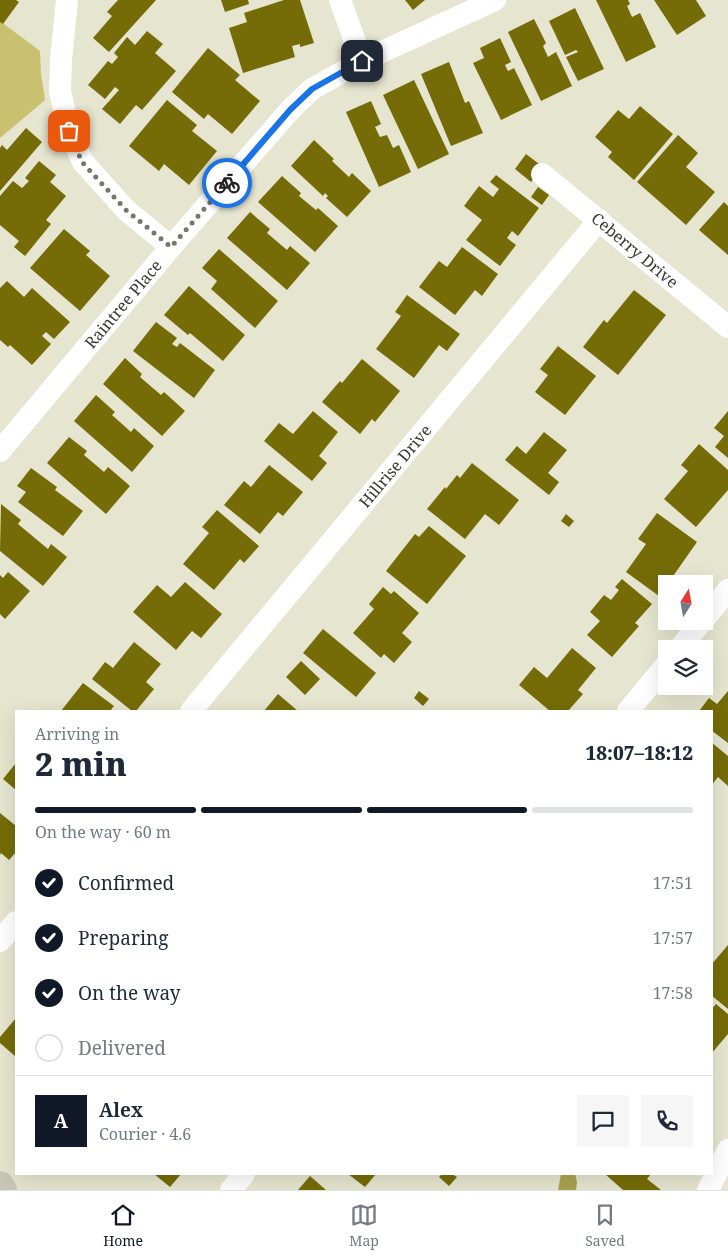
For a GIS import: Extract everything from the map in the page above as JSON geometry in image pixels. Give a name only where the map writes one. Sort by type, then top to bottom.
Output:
[{"type":"main road","points":[[0,1185],[3,1190]]},
{"type":"street","points":[[67,0],[60,91],[69,131],[82,162],[126,210],[171,247]]},
{"type":"street","points":[[340,0],[362,61]]},
{"type":"street","name":"Raintree Place","points":[[0,451],[171,247],[312,89],[362,61],[495,0]]},
{"type":"street","name":"Ceberry Drive","points":[[542,174],[728,327]]},
{"type":"street","name":"Hillrise Drive","points":[[192,710],[599,220]]},
{"type":"street","points":[[713,608],[728,590]]},
{"type":"street","points":[[686,640],[695,630]]},
{"type":"street","points":[[629,710],[658,675]]},
{"type":"street","points":[[0,941],[15,923]]},
{"type":"street","points":[[708,1190],[728,1150]]},
{"type":"street","points":[[231,1190],[243,1175]]},
{"type":"shaded area","points":[[0,21],[40,51],[45,100],[0,138]]},
{"type":"shaded area","points":[[561,1175],[575,1175],[576,1190],[558,1190]]},
{"type":"building","points":[[0,0],[16,0],[19,2],[3,24],[0,22]]},
{"type":"building","points":[[118,0],[156,0],[109,52],[93,38],[112,16],[107,12]]},
{"type":"building","points":[[221,0],[248,0],[249,4],[225,12]]},
{"type":"building","points":[[284,0],[300,0],[314,43],[300,47],[300,44],[292,46],[295,57],[243,73],[229,28],[247,22],[244,13]]},
{"type":"building","points":[[405,0],[425,0],[413,10]]},
{"type":"building","points":[[596,0],[628,0],[630,4],[627,6],[632,17],[640,13],[656,47],[626,62]]},
{"type":"building","points":[[654,0],[696,0],[706,16],[677,35]]},
{"type":"building","points":[[575,8],[604,69],[578,81],[566,57],[578,52],[576,50],[565,55],[549,21]]},
{"type":"building","points":[[534,19],[546,43],[543,46],[548,57],[556,52],[572,86],[541,101],[508,32]]},
{"type":"building","points":[[147,31],[163,44],[155,53],[176,71],[142,110],[136,105],[120,124],[102,109],[119,90],[115,87],[105,99],[88,85],[108,61],[112,64],[118,57],[114,53],[127,37],[135,45]]},
{"type":"building","points":[[500,38],[511,62],[505,65],[508,71],[514,68],[532,105],[501,120],[473,63],[484,58],[480,48]]},
{"type":"building","points":[[208,48],[240,75],[235,80],[260,101],[232,134],[208,114],[204,119],[172,92]]},
{"type":"building","points":[[449,62],[465,103],[469,101],[483,133],[451,146],[421,74]]},
{"type":"building","points":[[414,80],[449,154],[418,169],[383,95]]},
{"type":"building","points":[[167,100],[197,125],[192,131],[217,151],[189,185],[164,164],[159,171],[129,146]]},
{"type":"building","points":[[371,101],[381,124],[375,127],[380,137],[387,135],[393,148],[399,145],[411,172],[379,187],[346,112]]},
{"type":"building","points":[[640,106],[673,134],[634,180],[608,157],[612,152],[595,137],[618,110],[629,119]]},
{"type":"building","points":[[26,128],[42,142],[0,191],[0,148],[2,145],[7,150]]},
{"type":"building","points":[[678,135],[698,153],[686,167],[715,192],[686,225],[637,182]]},
{"type":"building","points":[[314,140],[349,177],[352,173],[371,191],[347,217],[326,198],[328,196],[325,193],[323,196],[291,166]]},
{"type":"building","points":[[526,154],[543,167],[531,182],[515,169]]},
{"type":"building","points":[[39,161],[56,175],[50,182],[66,196],[46,220],[51,224],[25,256],[14,247],[19,241],[0,225],[0,196],[13,181],[22,188],[29,181],[25,178]]},
{"type":"building","points":[[496,175],[539,208],[518,236],[512,231],[507,238],[516,245],[500,266],[466,240],[482,220],[464,206],[479,186],[493,197],[499,189],[490,182]]},
{"type":"building","points":[[282,176],[301,193],[299,196],[316,210],[318,208],[338,226],[315,252],[258,202]]},
{"type":"building","points":[[538,187],[549,195],[542,205],[531,197]]},
{"type":"building","points":[[724,202],[728,206],[728,255],[699,230]]},
{"type":"building","points":[[250,212],[270,229],[267,233],[287,250],[290,246],[310,263],[287,290],[227,238]]},
{"type":"building","points":[[64,229],[90,251],[86,255],[110,276],[80,311],[30,268]]},
{"type":"building","points":[[462,247],[498,274],[482,296],[475,290],[455,315],[419,287],[439,261],[447,267]]},
{"type":"building","points":[[219,249],[278,301],[255,328],[211,289],[217,281],[202,268]]},
{"type":"building","points":[[7,281],[24,297],[32,288],[70,322],[54,339],[46,332],[42,336],[51,344],[32,365],[10,345],[8,347],[0,340],[0,288]]},
{"type":"building","points":[[189,286],[245,335],[223,361],[190,333],[188,335],[164,315]]},
{"type":"building","points":[[634,290],[666,315],[618,375],[583,347],[604,320],[607,323]]},
{"type":"building","points":[[407,295],[460,334],[447,351],[439,345],[414,378],[376,349],[401,316],[395,312]]},
{"type":"building","points":[[156,322],[177,338],[172,344],[177,347],[180,343],[215,370],[194,398],[133,351]]},
{"type":"building","points":[[558,346],[596,376],[565,415],[535,392],[548,375],[540,369]]},
{"type":"building","points":[[125,358],[142,374],[140,377],[161,395],[164,392],[185,411],[162,436],[103,384]]},
{"type":"building","points":[[362,359],[400,391],[375,422],[372,419],[360,434],[322,402],[340,381],[342,383]]},
{"type":"building","points":[[96,395],[115,412],[112,415],[131,432],[134,428],[154,446],[132,472],[74,421]]},
{"type":"building","points":[[313,411],[338,432],[319,456],[327,463],[312,481],[264,441],[279,423],[293,434]]},
{"type":"building","points":[[728,411],[728,458],[715,447],[724,436],[714,428]]},
{"type":"building","points":[[544,432],[567,450],[548,473],[559,482],[549,495],[505,460],[517,446],[526,454]]},
{"type":"building","points":[[69,437],[87,451],[84,455],[104,472],[108,467],[130,486],[106,514],[47,463]]},
{"type":"building","points":[[699,444],[728,470],[728,490],[696,527],[664,499],[688,471],[681,465]]},
{"type":"building","points":[[472,463],[519,500],[499,525],[485,514],[465,539],[427,509],[445,487],[446,489],[457,475],[460,478]]},
{"type":"building","points":[[269,465],[303,492],[283,516],[278,512],[260,534],[224,505],[244,481],[251,487]]},
{"type":"building","points":[[31,468],[57,487],[55,490],[83,511],[63,536],[18,502],[26,492],[17,486]]},
{"type":"building","points":[[1,504],[21,520],[18,524],[48,549],[51,544],[67,557],[43,586],[0,551]]},
{"type":"building","points":[[217,510],[259,546],[244,563],[240,559],[214,590],[183,564],[209,533],[202,527]]},
{"type":"building","points":[[657,513],[697,542],[674,575],[658,575],[658,595],[626,572],[646,544],[638,539]]},
{"type":"building","points":[[566,514],[574,521],[569,527],[561,521]]},
{"type":"building","points":[[429,526],[466,556],[427,604],[386,571],[415,534],[419,537]]},
{"type":"building","points":[[8,572],[30,591],[5,619],[0,614],[0,575],[3,578]]},
{"type":"building","points":[[622,579],[652,604],[635,623],[639,626],[612,657],[587,635],[600,621],[590,612],[604,595],[611,600],[619,590],[615,587]]},
{"type":"building","points":[[185,582],[222,614],[201,638],[192,631],[176,650],[133,612],[157,585],[171,597]]},
{"type":"building","points":[[383,587],[391,594],[394,591],[419,613],[402,633],[412,642],[394,663],[384,654],[381,658],[353,633],[374,609],[369,604]]},
{"type":"building","points":[[323,629],[376,673],[356,697],[303,653]]},
{"type":"building","points":[[134,642],[161,664],[146,682],[154,689],[137,710],[131,710],[92,679],[105,662],[113,668]]},
{"type":"building","points":[[572,648],[596,668],[578,690],[583,694],[569,710],[549,710],[519,685],[534,667],[547,678]]},
{"type":"building","points":[[301,661],[320,679],[305,695],[286,677]]},
{"type":"building","points":[[83,683],[114,706],[111,710],[62,710]]},
{"type":"building","points":[[419,691],[429,699],[423,706],[414,698]]},
{"type":"building","points":[[728,691],[728,743],[713,732],[713,710],[700,710],[709,698],[717,704]]},
{"type":"building","points":[[278,694],[297,710],[265,710]]},
{"type":"building","points":[[713,744],[728,756],[728,786],[718,777],[713,783]]},
{"type":"building","points":[[15,764],[15,789],[3,779]]},
{"type":"building","points":[[0,813],[15,825],[15,853],[9,860],[1,853],[0,855]]},
{"type":"building","points":[[728,945],[728,1009],[713,997],[713,963]]},
{"type":"building","points":[[716,1004],[728,1014],[728,1034],[713,1052],[713,1008]]},
{"type":"building","points":[[15,1019],[15,1056],[0,1043],[0,1037]]},
{"type":"building","points":[[155,1175],[180,1175],[170,1187]]},
{"type":"building","points":[[349,1175],[375,1175],[365,1187]]},
{"type":"building","points":[[441,1175],[454,1175],[457,1177],[449,1186],[439,1177]]},
{"type":"building","points":[[606,1175],[650,1175],[647,1179],[661,1190],[623,1190]]},
{"type":"building","points":[[310,1176],[326,1190],[298,1190]]},
{"type":"way so far","points":[[69,131],[82,162],[126,210],[171,247],[227,183]]},
{"type":"route","points":[[227,183],[290,110],[312,89],[362,61]]}]
